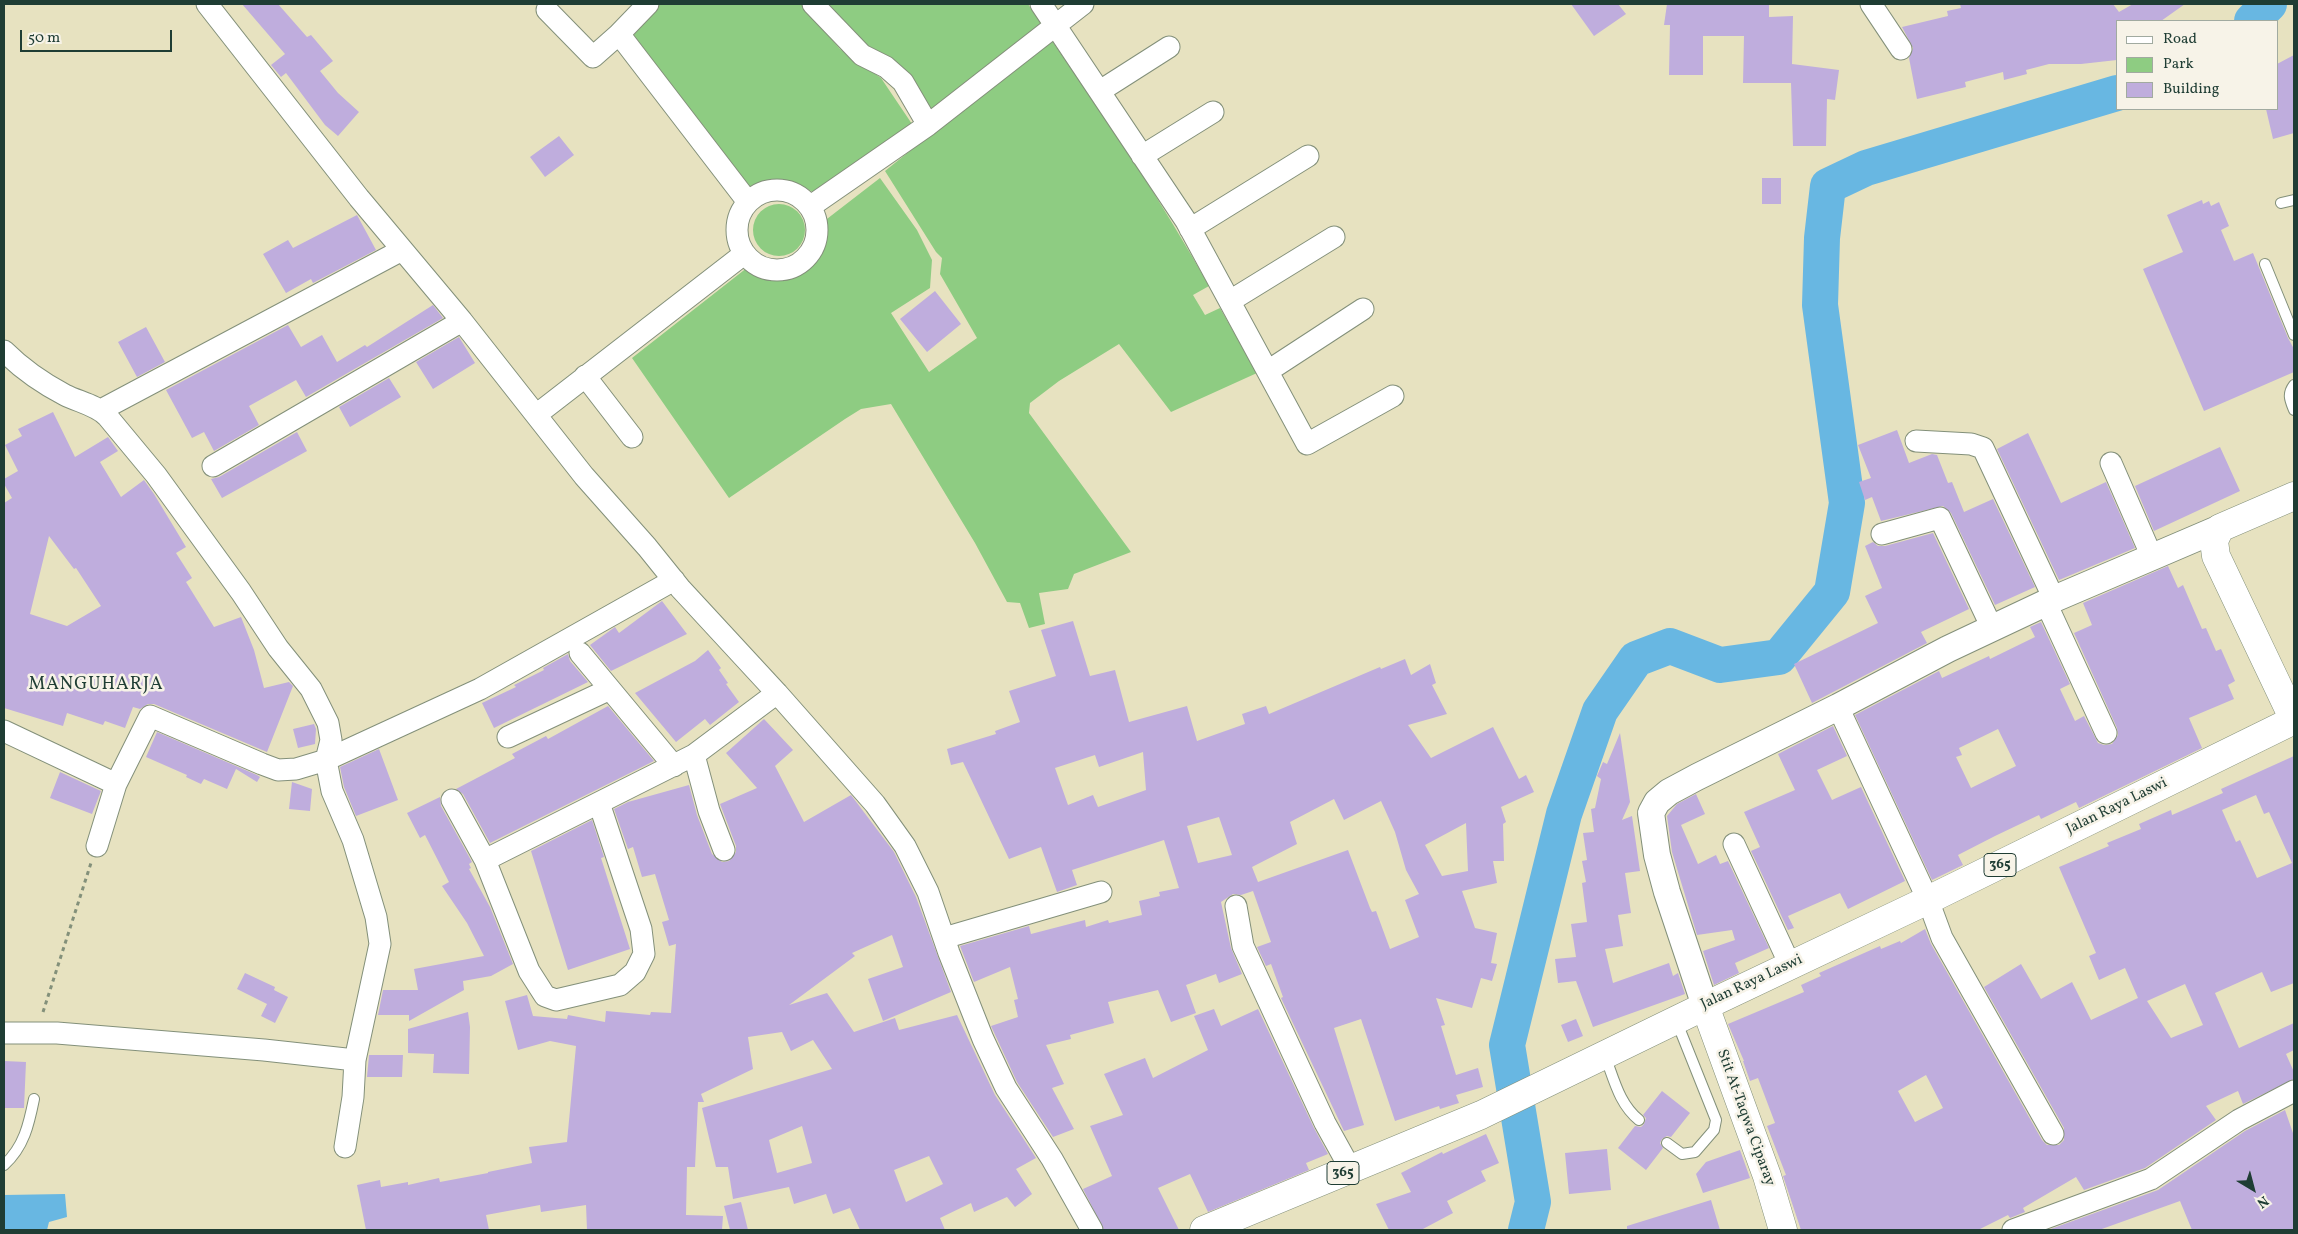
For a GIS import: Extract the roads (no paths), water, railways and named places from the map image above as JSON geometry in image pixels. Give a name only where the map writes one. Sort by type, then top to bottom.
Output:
[{"type":"main road","points":[[2294,496],[2220,528],[2214,541],[2216,556],[2282,685],[2294,721]]},
{"type":"main road","name":"Jalan Raya Laswi","points":[[1204,1230],[1481,1115],[2294,721]]},
{"type":"main road","name":"Stit At-Taqwa Ciparay","points":[[1704,1006],[1767,1176],[1783,1230]]},
{"type":"street","points":[[207,4],[584,476],[674,580],[778,693],[876,804],[905,846],[928,892],[983,1039],[1006,1088],[1052,1159],[1092,1230]]},
{"type":"street","points":[[547,10],[593,57],[648,4]]},
{"type":"street","points":[[813,4],[862,55],[886,67],[903,82],[928,125]]},
{"type":"street","points":[[1041,4],[1190,229],[1307,444],[1393,396]]},
{"type":"street","points":[[811,206],[928,125],[1083,4]]},
{"type":"street","points":[[1870,4],[1901,50]]},
{"type":"street","points":[[619,34],[748,202]]},
{"type":"street","points":[[1100,91],[1169,47]]},
{"type":"street","points":[[1142,156],[1213,112]]},
{"type":"street","points":[[1190,229],[1308,156]]},
{"type":"street","points":[[780,190],[797,194],[811,206],[817,220],[818,237],[812,252],[801,263],[786,270],[771,270],[756,265],[744,254],[738,241],[737,227],[740,214],[748,202],[763,192],[780,190]]},
{"type":"street","points":[[1230,302],[1334,237]]},
{"type":"street","points":[[101,410],[402,250]]},
{"type":"street","points":[[536,415],[744,254]]},
{"type":"street","points":[[1268,371],[1363,309]]},
{"type":"street","points":[[213,466],[462,321]]},
{"type":"street","points":[[4,351],[21,369],[65,395],[101,410],[156,475],[241,592],[278,648],[311,689],[328,723],[331,740],[326,760],[332,790],[353,840],[374,908],[380,944],[355,1060],[353,1097],[345,1147]]},
{"type":"street","points":[[585,376],[632,437]]},
{"type":"street","points":[[1916,441],[1971,444],[1983,448],[2106,733]]},
{"type":"street","points":[[2111,462],[2152,557]]},
{"type":"street","points":[[1882,534],[1940,518],[1992,628]]},
{"type":"street","points":[[1704,1006],[1667,892],[1652,830],[1651,813],[1657,802],[1670,792],[1948,649],[2050,601],[2220,528]]},
{"type":"street","points":[[97,846],[116,784],[150,716],[278,770],[296,769],[326,760],[480,689],[674,580]]},
{"type":"street","points":[[580,653],[674,766]]},
{"type":"street","points":[[508,737],[610,689]]},
{"type":"street","points":[[485,860],[694,755],[778,693]]},
{"type":"street","points":[[1838,707],[1928,900],[1942,938],[2053,1134]]},
{"type":"street","points":[[4,731],[116,784]]},
{"type":"street","points":[[694,755],[710,811],[724,850]]},
{"type":"street","points":[[452,800],[485,860],[529,971],[545,996],[556,1000],[620,985],[635,972],[644,954],[641,929],[599,803]]},
{"type":"street","points":[[1734,844],[1790,965]]},
{"type":"street","points":[[944,938],[1101,892]]},
{"type":"street","points":[[1236,906],[1243,946],[1325,1123],[1351,1170]]},
{"type":"street","points":[[4,1033],[37,1032],[264,1050],[355,1060]]},
{"type":"street","points":[[2013,1230],[2151,1179],[2239,1120],[2294,1091]]},
{"type":"lane","points":[[2280,203],[2294,200]]},
{"type":"lane","points":[[2266,264],[2294,335]]},
{"type":"lane","points":[[2294,385],[2289,392],[2289,399],[2294,410]]},
{"type":"lane","points":[[1667,1143],[1682,1154],[1695,1152],[1714,1130],[1716,1120],[1676,1020]]},
{"type":"lane","points":[[1605,1056],[1621,1099],[1626,1108],[1639,1120]]},
{"type":"lane","points":[[4,1165],[21,1144],[28,1128],[34,1099]]},
{"type":"water","points":[[65,1194],[67,1217],[49,1222],[47,1230],[4,1230],[4,1195]]},
{"type":"waterway","points":[[2253,20],[2269,4]]},
{"type":"waterway","points":[[1526,1230],[1533,1202],[1507,1045],[1564,814],[1600,711],[1636,659],[1670,646],[1720,665],[1779,657],[1832,592],[1847,503],[1820,305],[1822,238],[1828,186],[1866,168],[2116,93]]},
{"type":"district","name":"MANGUHARJA","points":[[96,686]]}]
